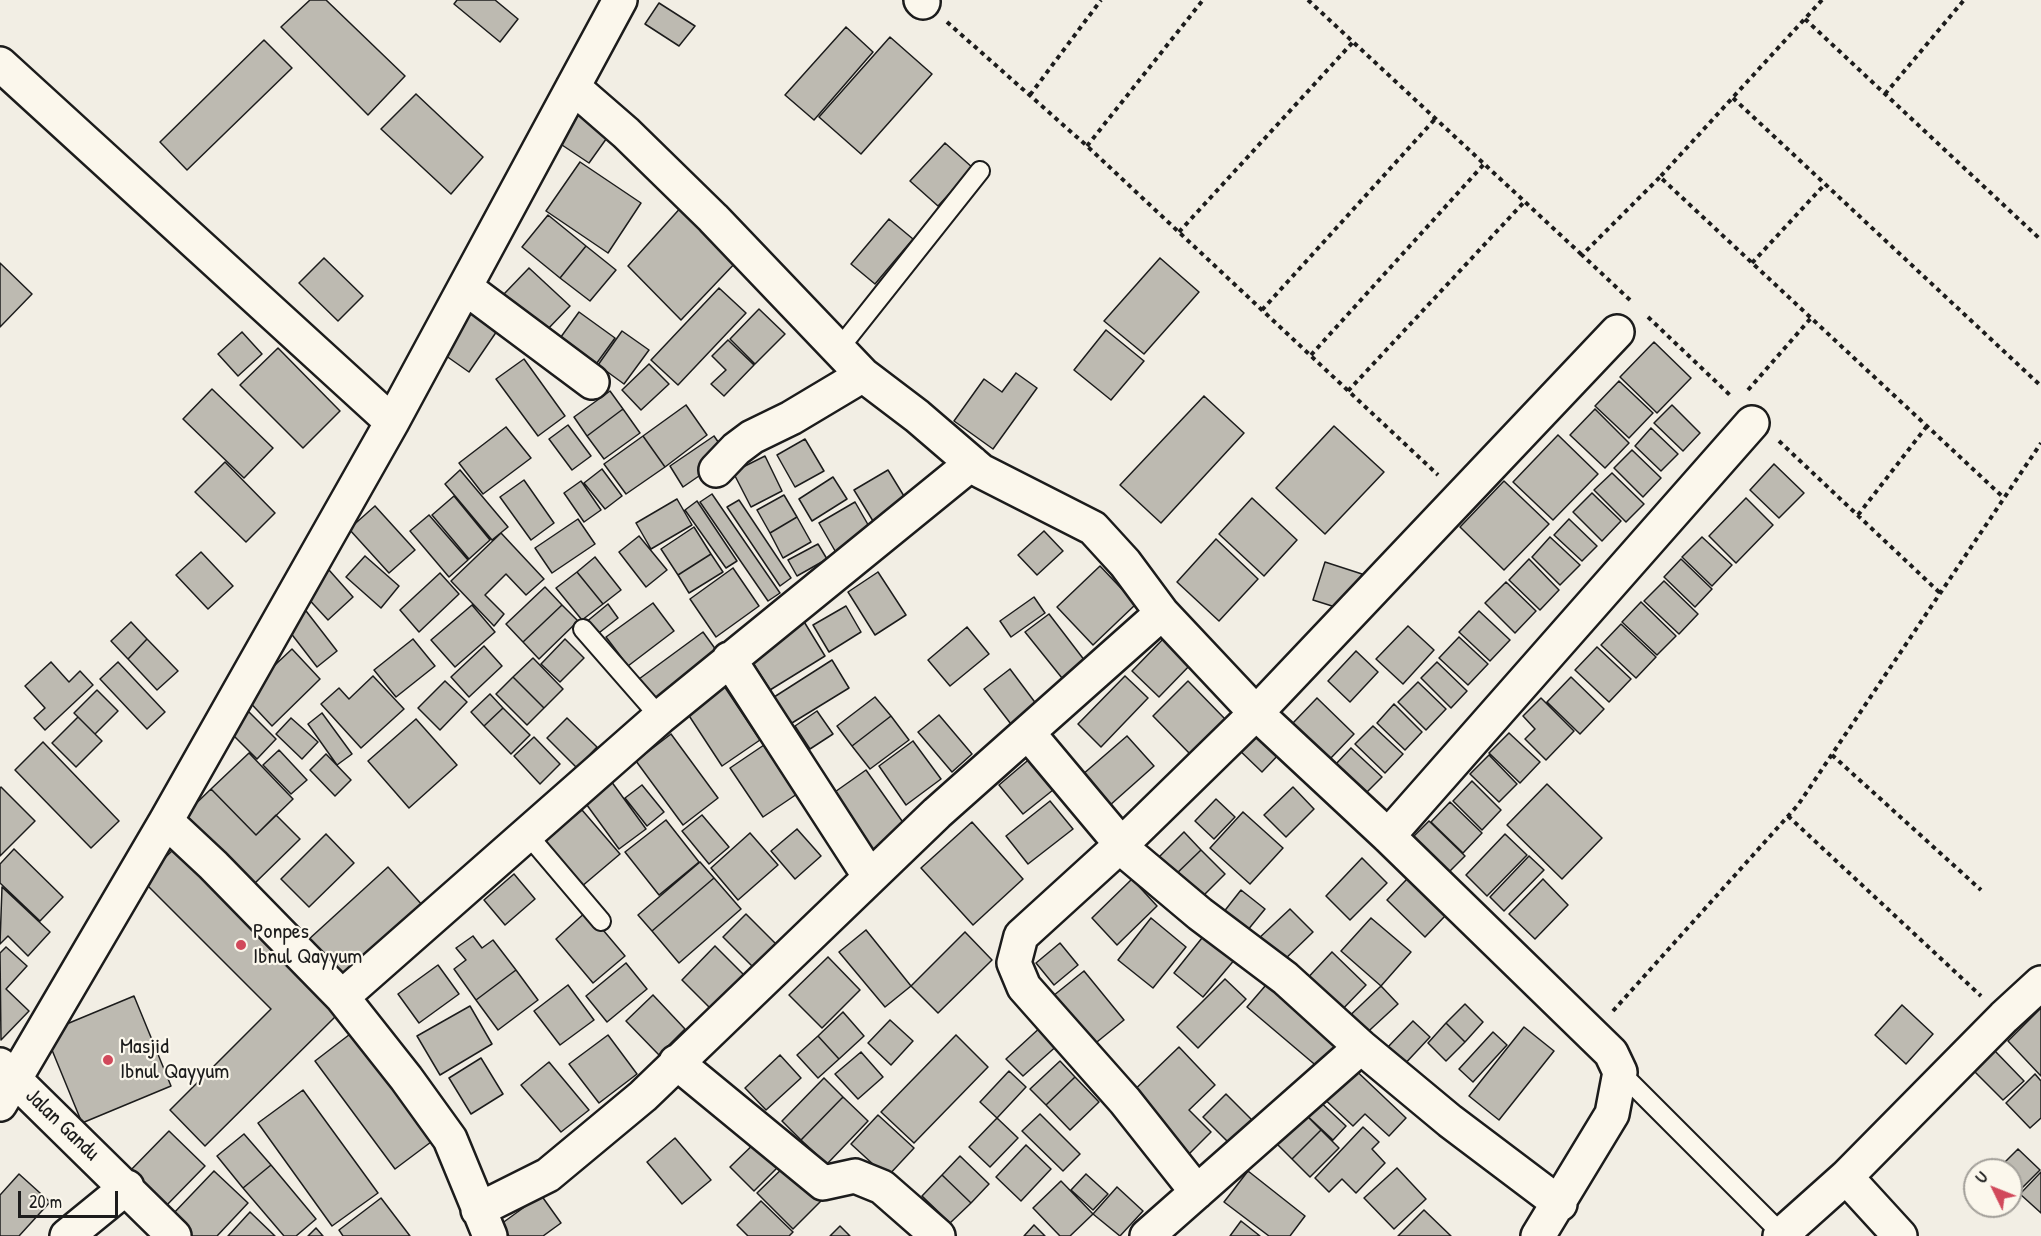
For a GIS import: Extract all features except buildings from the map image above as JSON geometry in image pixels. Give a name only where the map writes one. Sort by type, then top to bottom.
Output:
[{"type":"street","points":[[5,1083],[166,821],[392,422],[620,0]]},
{"type":"street","points":[[0,64],[392,422]]},
{"type":"street","points":[[573,87],[626,133],[713,218],[863,375],[972,463],[1021,493],[1056,508],[1093,528],[1125,563],[1162,614],[1256,713],[1388,836],[1611,1053],[1620,1072],[1612,1114],[1538,1236]]},
{"type":"street","points":[[466,288],[592,382]]},
{"type":"street","points":[[1197,1192],[1125,1101],[1024,987],[1014,963],[1021,936],[1122,844],[1256,713],[1617,332]]},
{"type":"street","points":[[716,470],[736,449],[752,437],[801,412],[863,375]]},
{"type":"street","points":[[1388,836],[1752,413]]},
{"type":"street","points":[[342,997],[660,717],[972,463]]},
{"type":"street","points":[[166,821],[213,865],[342,997],[450,1139],[484,1223],[548,1175],[643,1096],[937,813],[1162,614]]},
{"type":"street","points":[[729,659],[870,877]]},
{"type":"street","points":[[1028,733],[1131,856],[1200,914],[1285,978],[1361,1047],[1450,1120],[1560,1203]]},
{"type":"street","points":[[1781,1235],[1846,1177],[2004,1017],[2038,990]]},
{"type":"street","points":[[1147,1236],[1361,1047]]},
{"type":"street","points":[[676,1062],[823,1183],[855,1176],[882,1187],[924,1232]]},
{"type":"street","name":"Jalan Gandu","points":[[5,1083],[127,1187],[174,1236]]},
{"type":"street","points":[[1846,1177],[1900,1236]]},
{"type":"street","points":[[66,1236],[127,1187]]},
{"type":"lane","points":[[838,350],[981,171]]},
{"type":"lane","points":[[583,628],[660,717]]},
{"type":"lane","points":[[528,835],[601,921]]},
{"type":"lane","points":[[1620,1072],[1781,1235]]},
{"type":"path","points":[[1030,95],[1101,0]]},
{"type":"path","points":[[1087,146],[1203,0]]},
{"type":"path","points":[[1308,0],[1634,304]]},
{"type":"path","points":[[1582,255],[1660,177],[1822,0]]},
{"type":"path","points":[[1885,94],[1964,0]]},
{"type":"path","points":[[922,1],[1087,146],[1461,496]]},
{"type":"path","points":[[1805,19],[2041,240]]},
{"type":"path","points":[[1179,231],[1353,42]]},
{"type":"path","points":[[1733,98],[2041,386]]},
{"type":"path","points":[[1262,309],[1436,118]]},
{"type":"path","points":[[1311,356],[1485,164]]},
{"type":"path","points":[[1660,177],[2004,498]]},
{"type":"path","points":[[1752,263],[1825,184]]},
{"type":"path","points":[[1348,391],[1525,201]]},
{"type":"path","points":[[1643,312],[1940,593]]},
{"type":"path","points":[[1752,413],[1811,318]]},
{"type":"path","points":[[1858,515],[1927,426]]},
{"type":"path","points":[[1593,1033],[1788,816],[2041,442]]},
{"type":"path","points":[[1832,754],[1981,890]]},
{"type":"path","points":[[1788,816],[2004,1017]]},
{"type":"place","name":"Ponpes Ibnul Qayyum","points":[[241,945]]},
{"type":"place","name":"Masjid Ibnul Qayyum","points":[[108,1060]]}]
